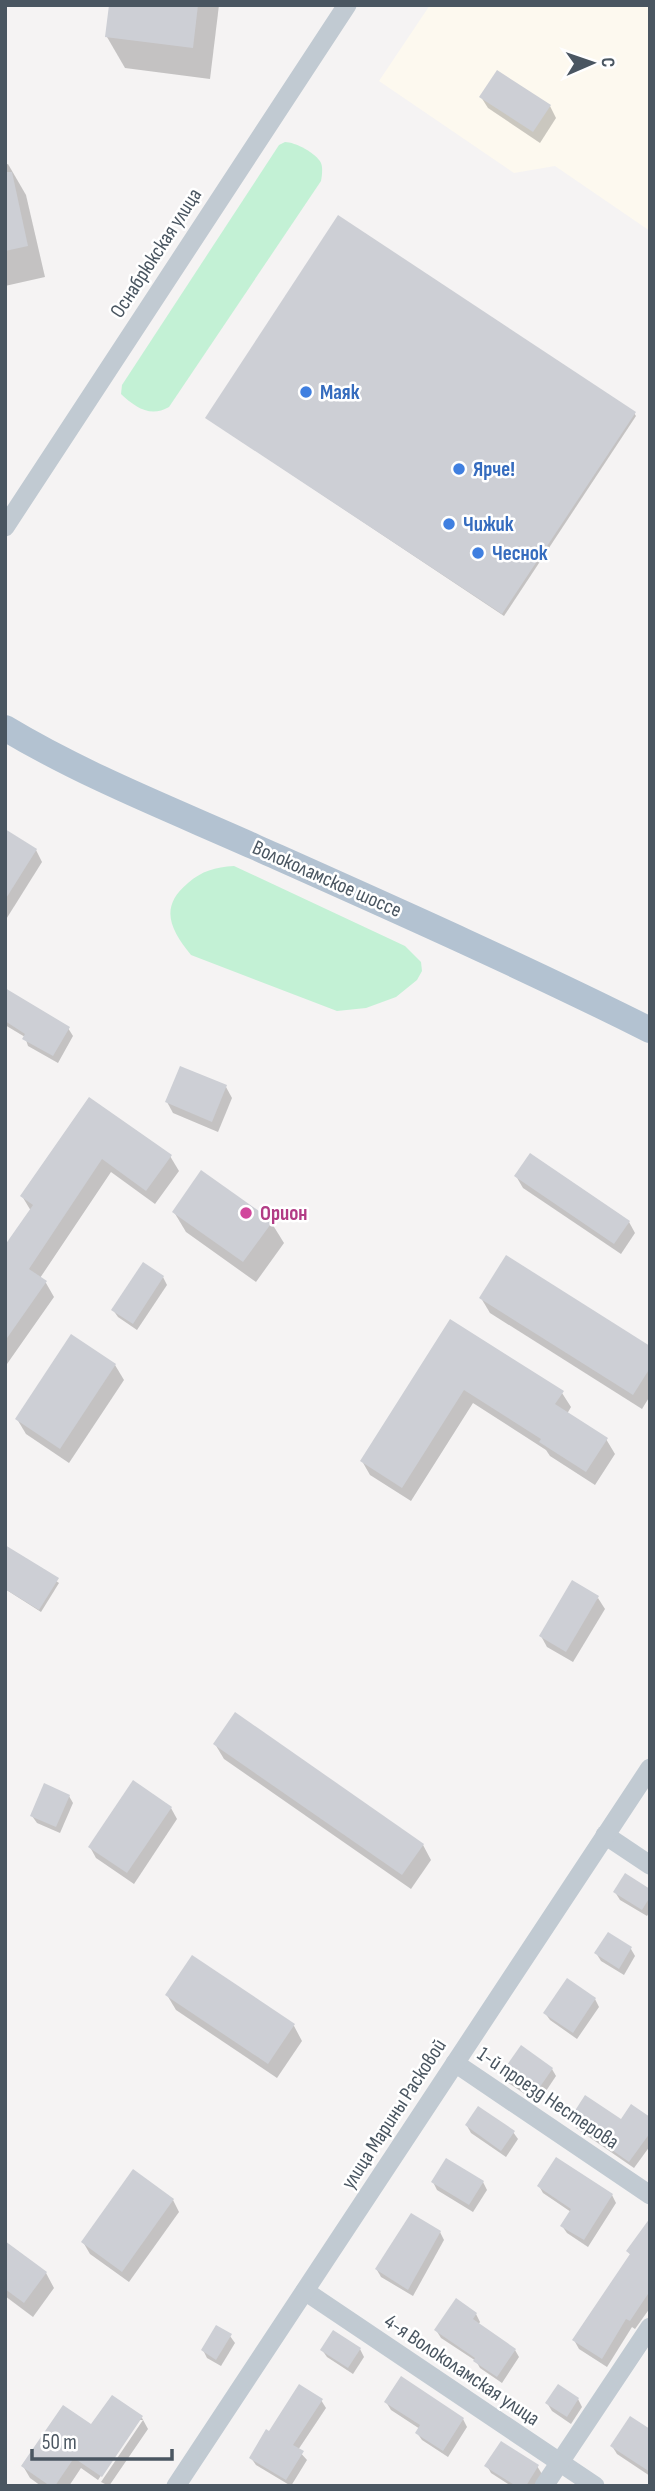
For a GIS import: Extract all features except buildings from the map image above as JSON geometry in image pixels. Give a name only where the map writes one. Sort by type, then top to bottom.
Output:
[{"type":"main road","name":"Волоколамское шоссе","points":[[5,728],[31,744],[148,800],[504,957],[650,1030]]},
{"type":"street","name":"Оснабрюкская улица","points":[[5,527],[347,5]]},
{"type":"street","name":"улица Марины Расковой","points":[[176,2486],[650,1768]]},
{"type":"street","points":[[605,1835],[650,1865]]},
{"type":"street","name":"1-й проезд Нестерова","points":[[455,2063],[650,2195]]},
{"type":"street","name":"4-я Волоколамская улица","points":[[304,2291],[595,2486]]},
{"type":"street","points":[[544,2486],[650,2327]]},
{"type":"shaded area","points":[[430,5],[650,5],[650,231],[555,166],[514,173],[379,81]]},
{"type":"green space","points":[[285,142],[305,149],[318,159],[322,167],[321,181],[169,407],[149,411],[137,407],[121,394],[122,385],[279,145]]},
{"type":"green space","points":[[234,866],[405,946],[421,962],[422,971],[417,980],[396,997],[366,1008],[337,1011],[191,955],[173,927],[173,901],[198,875]]},
{"type":"place","name":"Маяк","points":[[306,392]]},
{"type":"place","name":"Ярче!","points":[[459,469]]},
{"type":"place","name":"Чижик","points":[[449,524]]},
{"type":"place","name":"Чеснок","points":[[478,553]]},
{"type":"place","name":"Орион","points":[[246,1213]]}]
